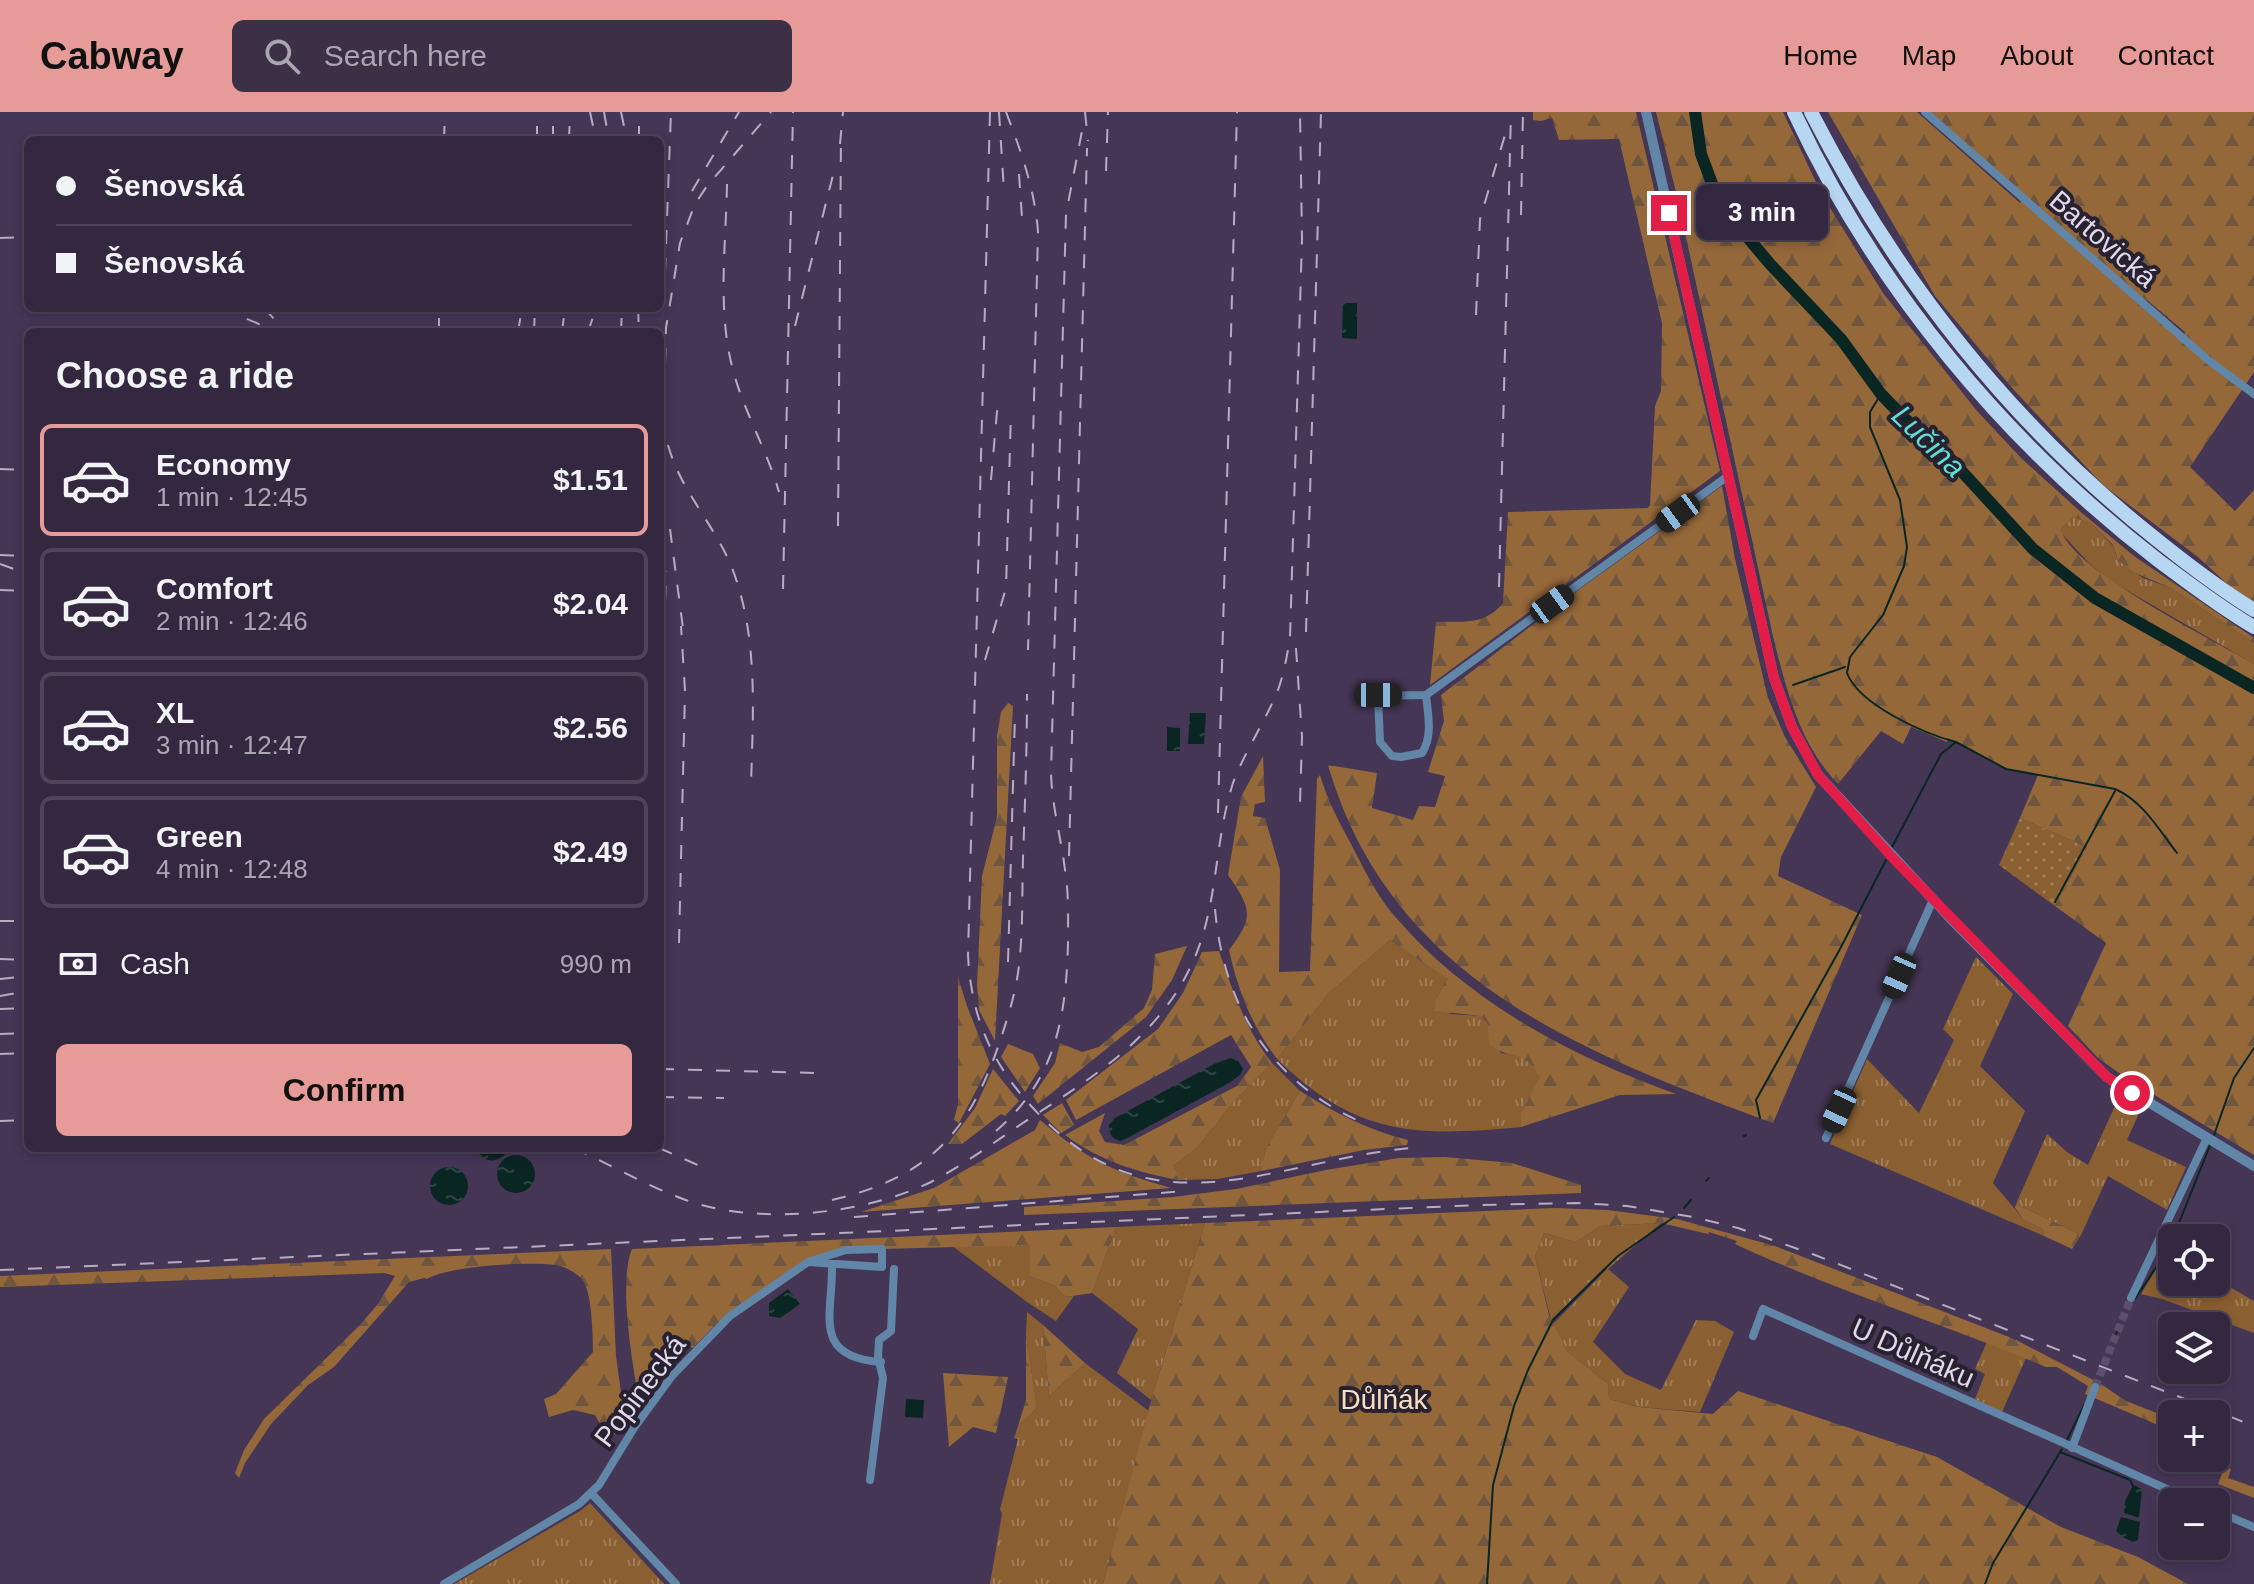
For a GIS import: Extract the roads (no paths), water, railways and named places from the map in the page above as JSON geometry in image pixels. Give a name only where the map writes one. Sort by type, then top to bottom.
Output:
[{"type":"highway","points":[[1794,112],[1847,210],[1897,287],[1995,411],[2058,475],[2136,543],[2254,627]]},
{"type":"highway","points":[[1811,112],[1885,242],[1936,315],[2006,400],[2107,500],[2186,563],[2254,610]]},
{"type":"street","points":[[1646,112],[1774,678],[1803,751],[1818,775],[1844,805],[2107,1077],[2254,1166]]},
{"type":"street","name":"Bartovická","points":[[1925,112],[2208,360],[2254,394]]},
{"type":"street","points":[[1426,695],[1429,728],[1426,747],[1422,753],[1392,756],[1380,742],[1374,696],[1426,695],[1728,476]]},
{"type":"street","points":[[1826,1138],[1933,900]]},
{"type":"street","points":[[2131,1298],[2207,1138]]},
{"type":"street","name":"Popinecká","points":[[444,1584],[579,1504],[591,1493],[672,1376],[730,1316],[808,1262],[846,1250],[882,1249],[882,1267],[832,1266]]},
{"type":"street","points":[[808,1262],[832,1266],[829,1324],[832,1341],[850,1355],[881,1362]]},
{"type":"street","points":[[870,1480],[883,1378],[878,1357],[879,1340],[891,1331],[894,1269]]},
{"type":"street","name":"U Důlňáku","points":[[1753,1336],[1763,1309],[2164,1488]]},
{"type":"street","points":[[2072,1448],[2095,1387]]},
{"type":"street","points":[[630,1402],[634,1428]]},
{"type":"street","points":[[591,1493],[676,1584]]},
{"type":"street","points":[[2230,1517],[2254,1527]]},
{"type":"water","points":[[1343,303],[1357,303],[1357,339],[1342,338]]},
{"type":"water","points":[[1190,713],[1206,713],[1204,744],[1188,744]]},
{"type":"water","points":[[1167,727],[1180,728],[1180,751],[1167,751]]},
{"type":"water","points":[[1230,1058],[1237,1059],[1243,1069],[1229,1083],[1122,1141],[1112,1136],[1109,1125],[1115,1118]]},
{"type":"water","points":[[477,1152],[507,1152],[497,1160],[487,1160]]},
{"type":"water","points":[[516,1155],[529,1161],[535,1174],[529,1187],[516,1193],[503,1187],[497,1174],[503,1161]]},
{"type":"water","points":[[449,1167],[462,1173],[468,1186],[462,1199],[449,1205],[436,1199],[430,1186],[436,1173]]},
{"type":"water","points":[[788,1289],[800,1304],[780,1318],[769,1316],[769,1303]]},
{"type":"water","points":[[906,1399],[924,1400],[923,1418],[905,1417]]},
{"type":"water","points":[[2133,1485],[2142,1489],[2139,1518],[2124,1513],[2125,1501]]},
{"type":"water","points":[[2121,1517],[2140,1522],[2138,1540],[2133,1542],[2118,1535],[2116,1531]]},
{"type":"waterway","name":"Lučina","points":[[1695,112],[1701,154],[1714,189],[1728,214],[1841,339],[1881,394],[1905,419],[1933,440],[2033,549],[2095,598],[2254,688]]},
{"type":"waterway","points":[[1881,394],[1870,412],[1870,427],[1900,500],[1907,547],[1904,566],[1883,615],[1850,657],[1847,673],[1854,685],[1879,707],[1911,725],[1956,742],[1941,754],[1892,847]]},
{"type":"waterway","points":[[1793,685],[1845,667]]},
{"type":"waterway","points":[[1956,742],[2006,769],[2115,789],[2125,794],[2142,808],[2177,853]]},
{"type":"waterway","points":[[2055,902],[2115,791]]},
{"type":"waterway","points":[[1760,1118],[1756,1100],[1886,860]]},
{"type":"waterway","points":[[2214,1135],[2234,1078],[2254,1048]]},
{"type":"waterway","points":[[2179,1224],[2211,1143]]},
{"type":"waterway","points":[[1706,1181],[1709,1178]]},
{"type":"waterway","points":[[1684,1208],[1691,1200]]},
{"type":"waterway","points":[[1487,1584],[1493,1485],[1514,1406],[1553,1320],[1618,1256],[1674,1217]]},
{"type":"waterway","points":[[2135,1299],[2158,1264]]},
{"type":"waterway","points":[[2114,1338],[2120,1326]]},
{"type":"waterway","points":[[2066,1442],[2084,1405]]},
{"type":"waterway","points":[[1985,1584],[1993,1563],[2062,1449]]},
{"type":"waterway","points":[[2060,1452],[2130,1480],[2133,1486]]},
{"type":"tunnel","points":[[2095,1387],[2131,1298]]},
{"type":"railway","points":[[444,136],[445,112]]},
{"type":"railway","points":[[537,112],[537,136]]},
{"type":"railway","points":[[553,112],[553,136]]},
{"type":"railway","points":[[569,136],[570,112]]},
{"type":"railway","points":[[590,112],[595,136]]},
{"type":"railway","points":[[604,112],[608,136]]},
{"type":"railway","points":[[621,112],[626,136]]},
{"type":"railway","points":[[639,112],[639,136]]},
{"type":"railway","points":[[665,272],[671,112]]},
{"type":"railway","points":[[692,191],[739,112]]},
{"type":"railway","points":[[664,405],[666,328],[680,243],[695,204],[707,186],[771,112]]},
{"type":"railway","points":[[783,589],[793,112]]},
{"type":"railway","points":[[840,144],[843,112]]},
{"type":"railway","points":[[990,112],[968,955],[974,998],[986,1038],[1006,1074],[1033,1108],[1078,1148],[1124,1172],[1170,1182],[1217,1182],[1421,1147]]},
{"type":"railway","points":[[999,112],[1004,191]]},
{"type":"railway","points":[[1006,112],[1031,186],[1038,232],[1028,650]]},
{"type":"railway","points":[[1085,112],[1088,141]]},
{"type":"railway","points":[[1106,171],[1108,112]]},
{"type":"railway","points":[[1218,813],[1237,112]]},
{"type":"railway","points":[[582,1152],[683,1199],[712,1207],[743,1212],[808,1213],[874,1202],[945,1175],[1082,1084],[1143,1034],[1176,993],[1199,948],[1206,925],[1233,783],[1278,690],[1290,638],[1302,239],[1300,112]]},
{"type":"railway","points":[[1306,632],[1321,112]]},
{"type":"railway","points":[[1499,587],[1511,112]]},
{"type":"railway","points":[[1521,215],[1523,112]]},
{"type":"railway","points":[[996,1131],[1016,1111],[1045,1068],[1060,1022],[1067,970],[1067,888],[1051,773],[1066,214],[1082,131]]},
{"type":"railway","points":[[838,526],[841,133]]},
{"type":"railway","points":[[1476,315],[1480,219],[1505,135]]},
{"type":"railway","points":[[1069,856],[1087,148]]},
{"type":"railway","points":[[1019,174],[1022,218]]},
{"type":"railway","points":[[795,326],[833,175]]},
{"type":"railway","points":[[727,184],[724,278],[728,348],[738,386],[779,492]]},
{"type":"railway","points":[[0,238],[24,237]]},
{"type":"railway","points":[[230,312],[268,328]]},
{"type":"railway","points":[[268,312],[282,328]]},
{"type":"railway","points":[[439,312],[439,328]]},
{"type":"railway","points":[[519,328],[521,312]]},
{"type":"railway","points":[[534,328],[535,312]]},
{"type":"railway","points":[[562,328],[564,312]]},
{"type":"railway","points":[[589,328],[595,312]]},
{"type":"railway","points":[[621,328],[622,312]]},
{"type":"railway","points":[[638,312],[639,328]]},
{"type":"railway","points":[[991,480],[998,400]]},
{"type":"railway","points":[[985,660],[1006,588],[1011,412]]},
{"type":"railway","points":[[668,445],[680,476],[730,563],[746,617],[752,673],[751,786]]},
{"type":"railway","points":[[0,469],[24,470]]},
{"type":"railway","points":[[670,529],[684,636]]},
{"type":"railway","points":[[0,555],[24,556]]},
{"type":"railway","points":[[0,564],[24,573]]},
{"type":"railway","points":[[664,638],[666,571]]},
{"type":"railway","points":[[0,590],[24,591]]},
{"type":"railway","points":[[679,943],[685,691],[681,626]]},
{"type":"railway","points":[[1296,648],[1302,737],[1300,804]]},
{"type":"railway","points":[[832,1200],[895,1178],[942,1146],[960,1125],[989,1071],[1010,1008],[1019,966],[1027,694]]},
{"type":"railway","points":[[1008,962],[1015,714]]},
{"type":"railway","points":[[1215,909],[1229,980],[1260,1040],[1281,1066],[1306,1089],[1368,1125]]},
{"type":"railway","points":[[0,921],[24,921]]},
{"type":"railway","points":[[0,959],[24,960]]},
{"type":"railway","points":[[0,979],[24,976]]},
{"type":"railway","points":[[0,996],[24,992]]},
{"type":"railway","points":[[0,1009],[24,1008]]},
{"type":"railway","points":[[0,1034],[24,1033]]},
{"type":"railway","points":[[0,1054],[24,1053]]},
{"type":"railway","points":[[664,1069],[818,1073]]},
{"type":"railway","points":[[664,1097],[724,1098]]},
{"type":"railway","points":[[0,1121],[24,1120]]},
{"type":"railway","points":[[664,1150],[709,1170]]},
{"type":"railway","points":[[854,1217],[1185,1191]]},
{"type":"railway","points":[[0,1270],[1478,1205],[1578,1203],[1627,1206],[1738,1228],[1815,1255],[2254,1426]]},
{"type":"park label","name":"Důlňák","points":[[1384,1399]]}]
